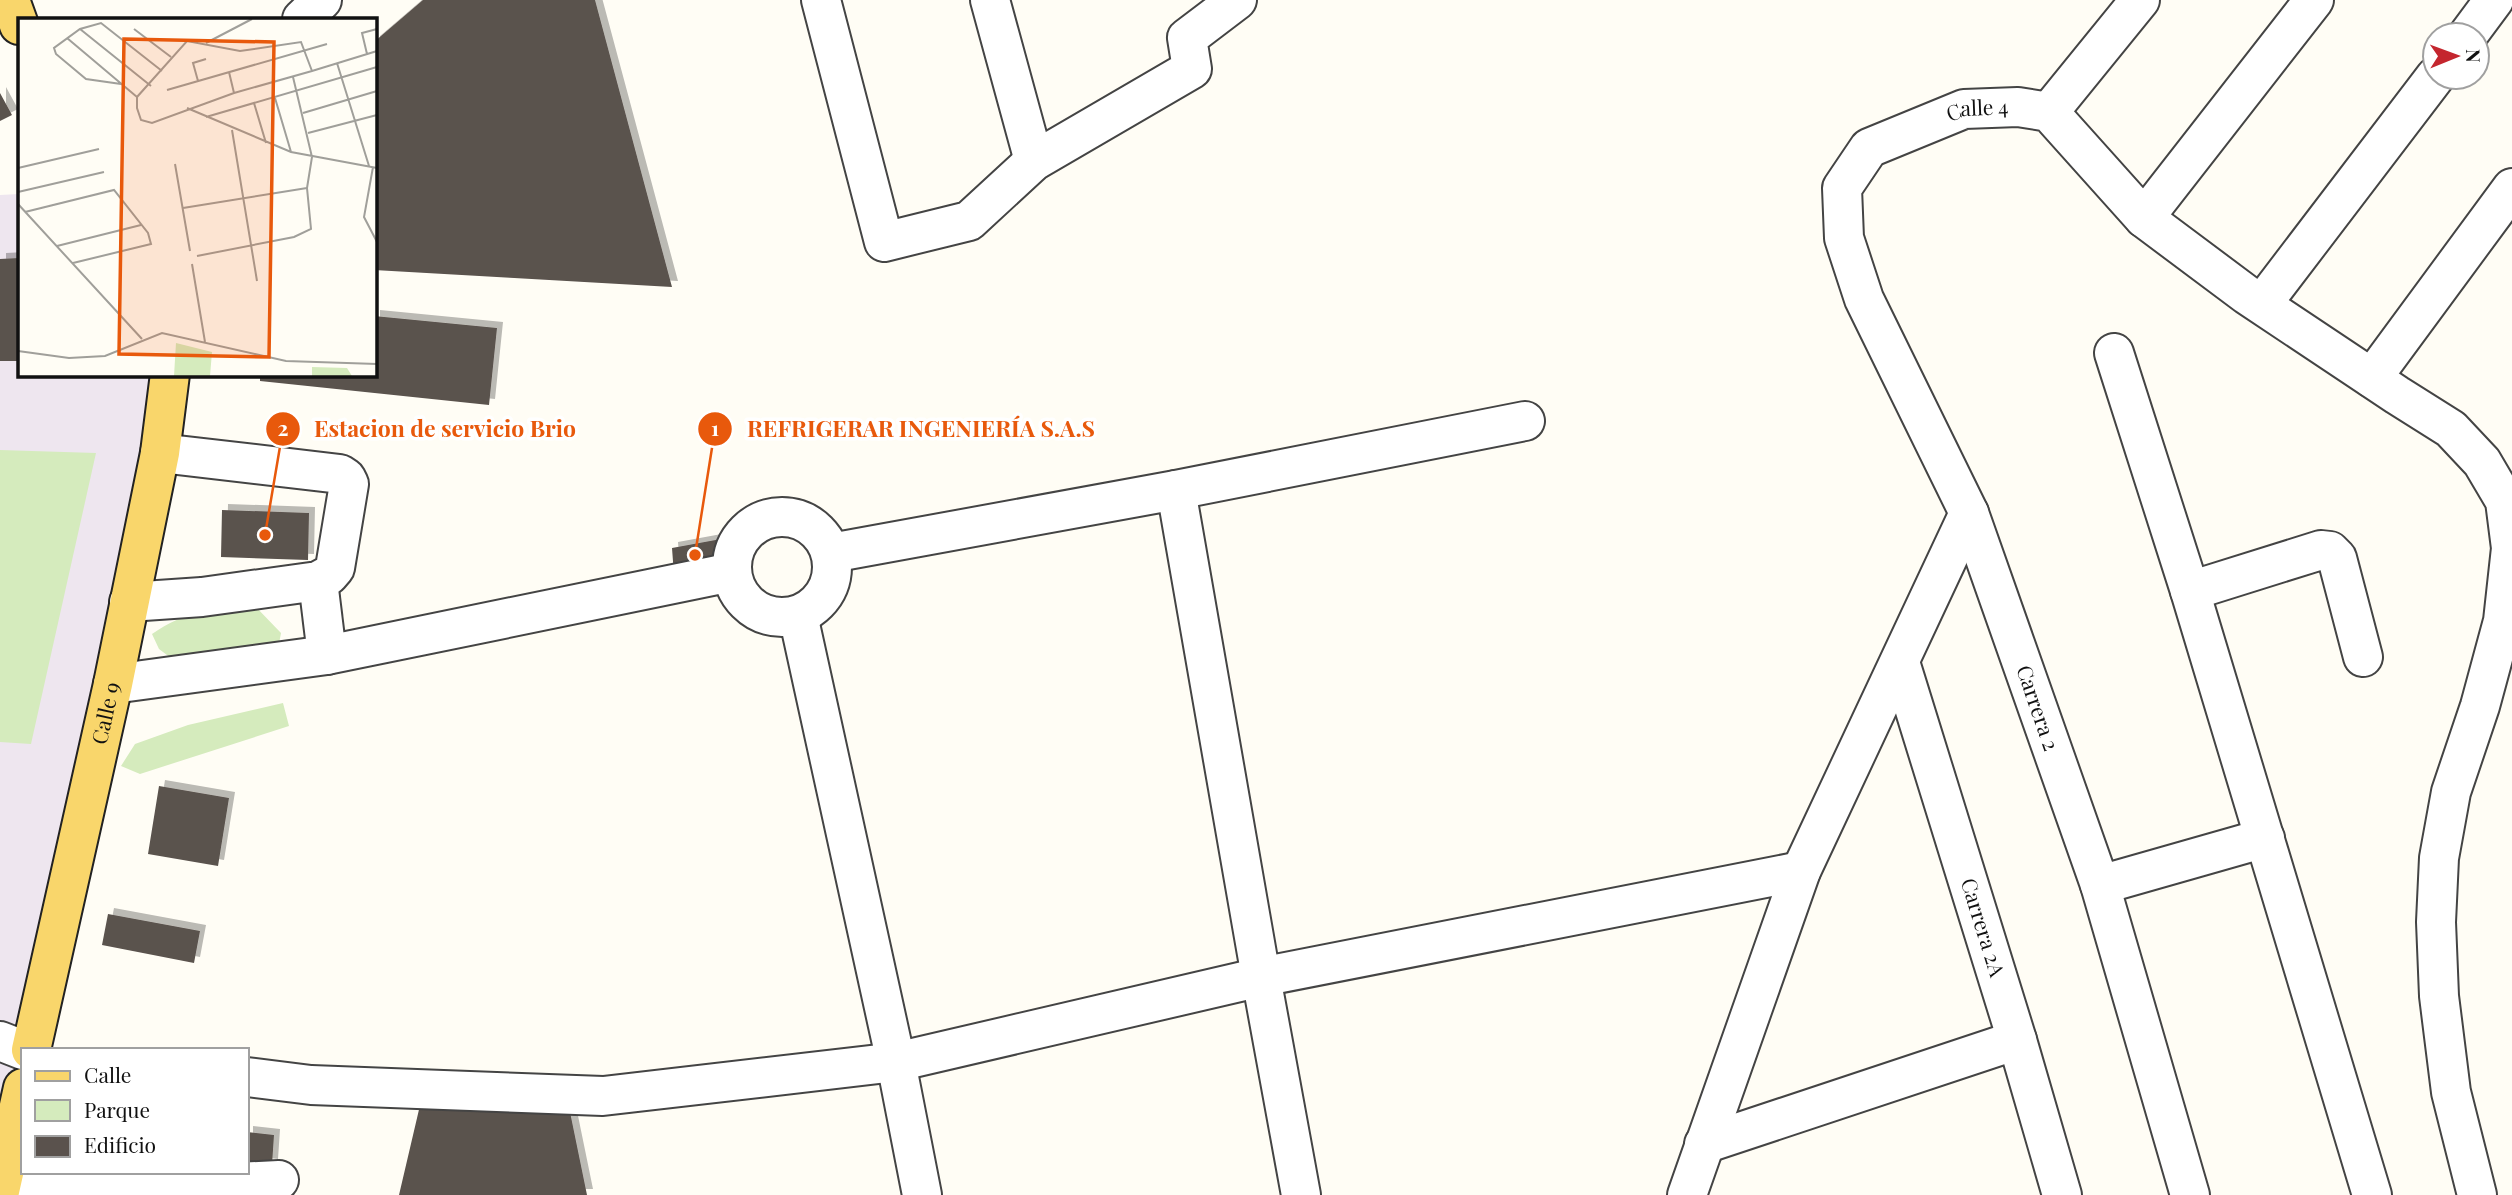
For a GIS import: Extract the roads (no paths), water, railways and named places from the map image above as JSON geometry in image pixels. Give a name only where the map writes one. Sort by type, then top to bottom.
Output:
[{"type":"main road","points":[[10,0],[18,22]]},
{"type":"main road","name":"Calle 9","points":[[31,1048],[113,684],[160,453],[170,376]]},
{"type":"main road","points":[[0,1192],[21,1097]]},
{"type":"street","points":[[303,18],[322,0]]},
{"type":"street","points":[[821,0],[884,242],[969,221],[1034,161],[1192,69],[1187,38],[1237,0]]},
{"type":"street","points":[[990,0],[1034,161]]},
{"type":"street","points":[[2140,0],[2049,112],[2144,218],[2262,304],[2451,429],[2482,462],[2505,501],[2511,548],[2503,621],[2503,664],[2451,792],[2440,858],[2436,922],[2439,996],[2451,1092],[2477,1195]]},
{"type":"street","points":[[2144,218],[2314,0]]},
{"type":"street","points":[[2478,21],[2494,0]]},
{"type":"street","points":[[2262,304],[2424,91]]},
{"type":"street","name":"Calle 4","points":[[1844,237],[1842,188],[1869,148],[1964,108],[2018,107],[2049,112]]},
{"type":"street","points":[[2372,378],[2512,188]]},
{"type":"street","name":"Carrera 2","points":[[1844,237],[1864,299],[1969,513],[2100,885],[2190,1195]]},
{"type":"street","points":[[2114,353],[2190,591],[2372,1195]]},
{"type":"street","points":[[831,553],[1176,490],[1525,421]]},
{"type":"street","points":[[129,602],[202,597],[318,581],[335,568],[349,484],[341,474],[160,453]]},
{"type":"street","points":[[1176,490],[1301,1195]]},
{"type":"street","points":[[1687,1195],[1801,871],[1969,513]]},
{"type":"street","points":[[781,516],[798,518],[813,526],[824,538],[831,553],[829,584],[822,597],[811,608],[798,615],[780,618],[762,614],[748,604],[737,589],[732,572],[733,555],[739,539],[751,527],[765,519],[781,516]]},
{"type":"street","points":[[2190,591],[2322,550],[2330,551],[2337,558],[2363,657]]},
{"type":"street","points":[[113,684],[327,655],[732,572]]},
{"type":"street","points":[[318,581],[327,655]]},
{"type":"street","points":[[798,615],[896,1062],[922,1195]]},
{"type":"street","name":"Carrera 2A","points":[[1900,662],[2062,1195]]},
{"type":"street","points":[[2100,885],[2264,838]]},
{"type":"street","points":[[248,1077],[311,1085],[603,1096],[896,1062],[1261,977],[1801,871]]},
{"type":"street","points":[[1704,1144],[2017,1040]]},
{"type":"street","points":[[0,1041],[21,1049]]},
{"type":"street","points":[[0,1192],[279,1180]]},
{"type":"place","name":"Estacion de servicio Brio","points":[[265,535]]},
{"type":"place","name":"REFRIGERAR INGENIERÍA S.A.S","points":[[695,555]]}]
